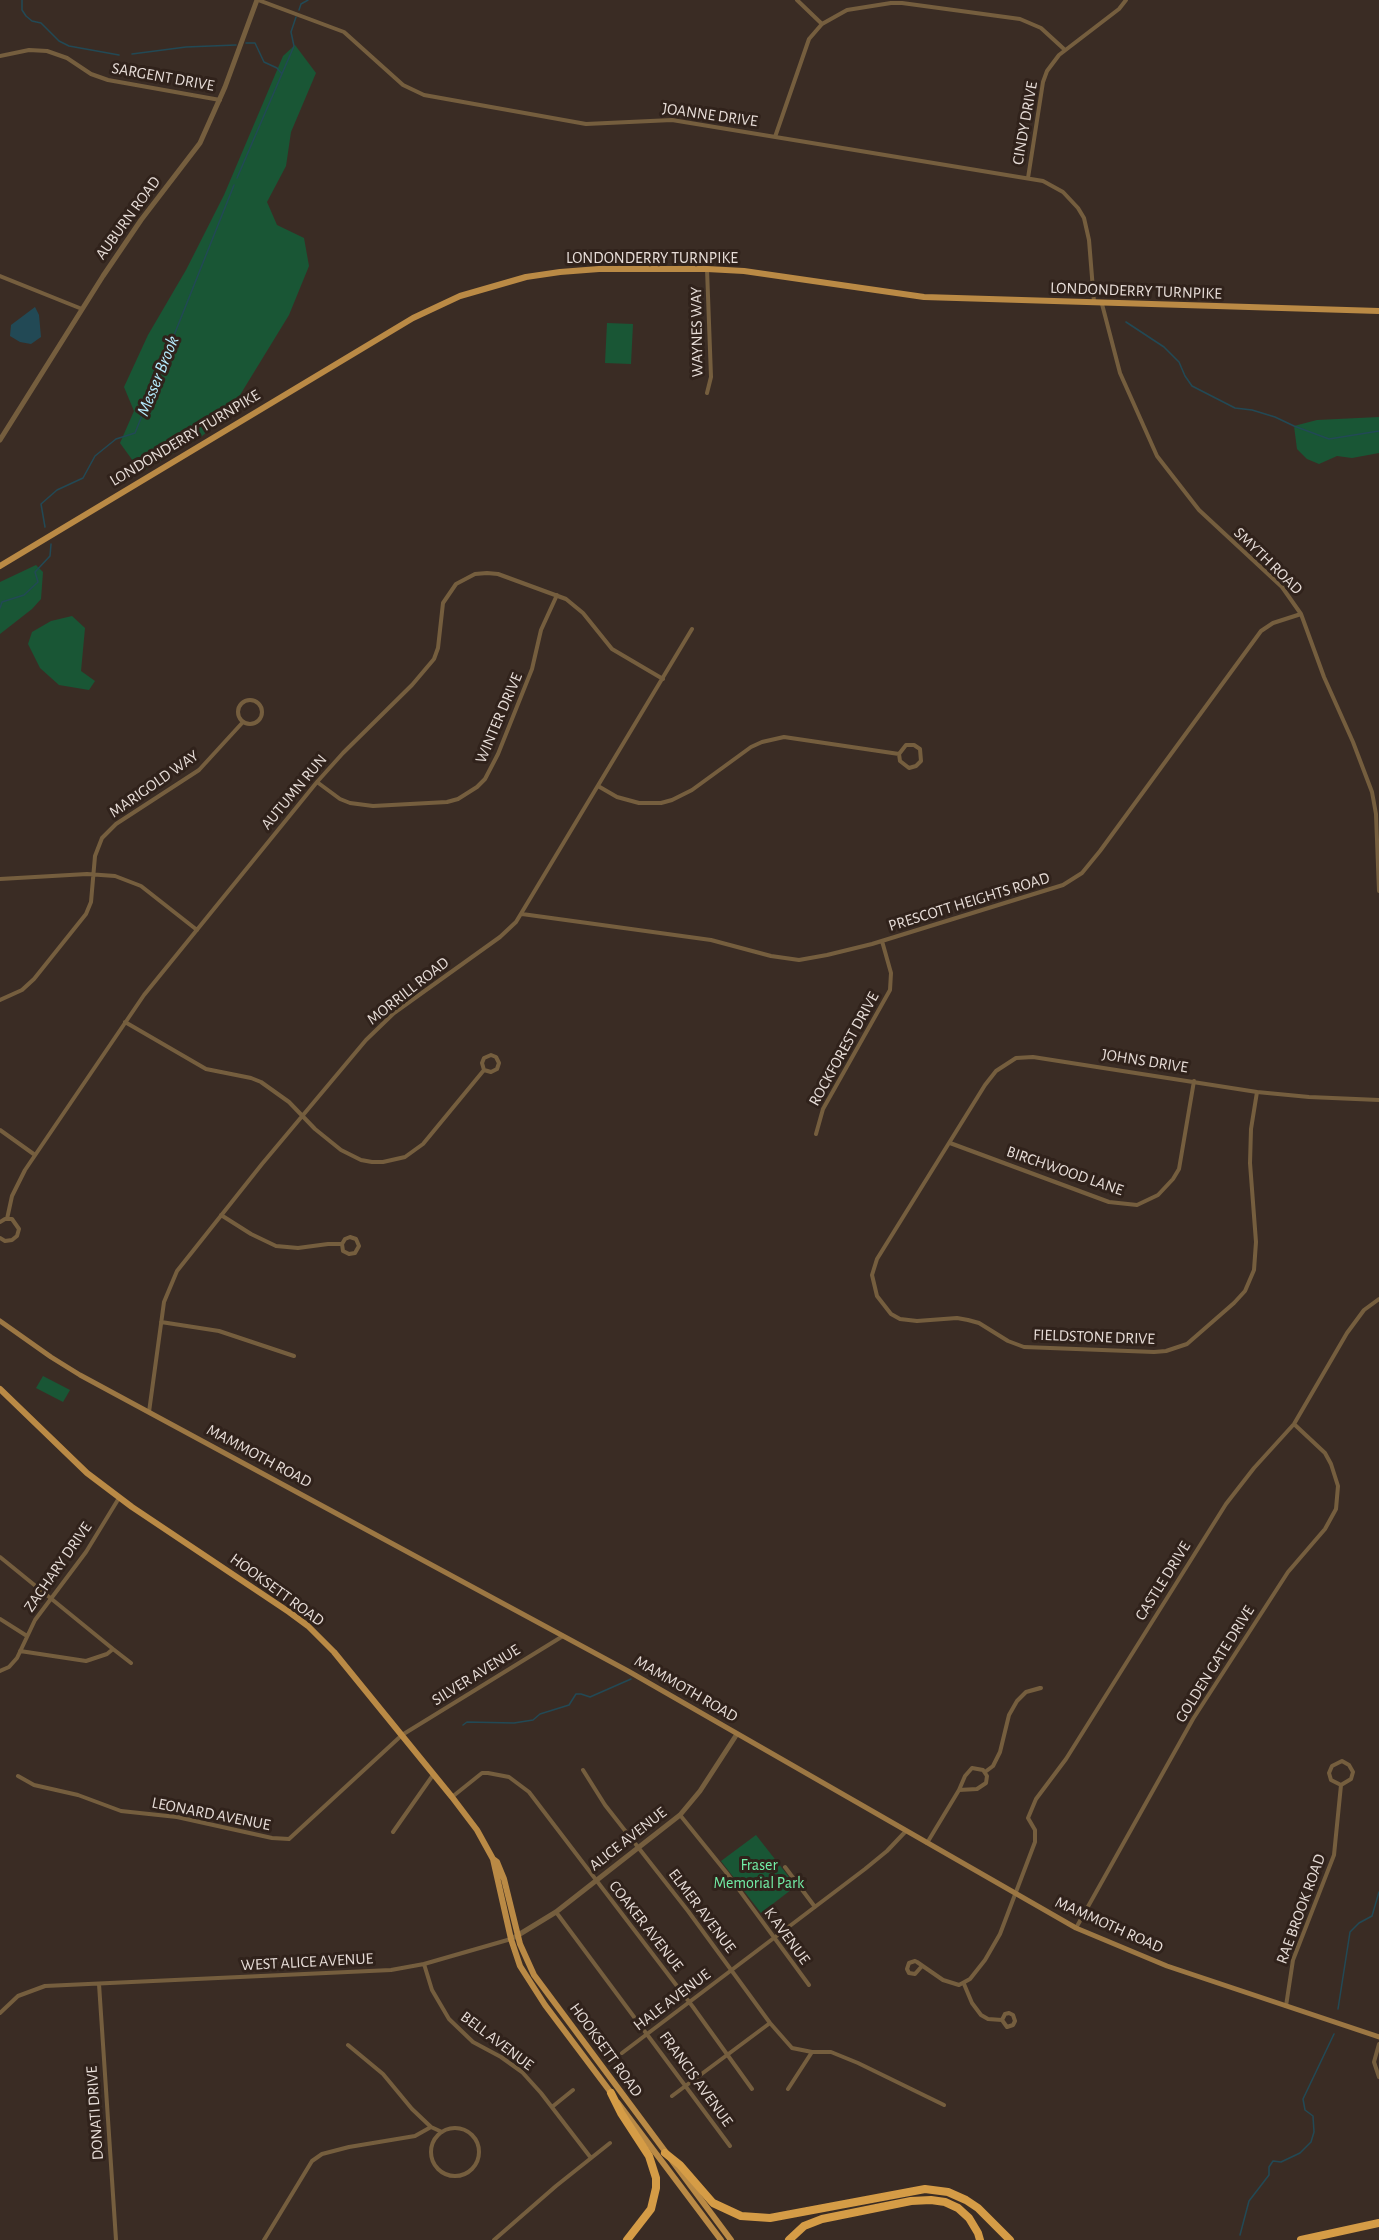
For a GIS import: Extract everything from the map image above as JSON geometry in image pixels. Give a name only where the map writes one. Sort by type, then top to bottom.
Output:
[{"type":"highway","points":[[611,2093],[649,2156],[656,2178],[651,2209],[627,2240]]},
{"type":"highway","points":[[665,2153],[680,2165],[713,2203],[741,2216],[770,2218],[925,2189],[948,2192],[966,2200],[978,2208],[1010,2240]]},
{"type":"highway","points":[[789,2240],[804,2226],[822,2219],[911,2201],[931,2200],[945,2202],[958,2208],[969,2218],[980,2240]]},
{"type":"highway","points":[[1300,2240],[1379,2223]]},
{"type":"main road","name":"LONDONDERRY TURNPIKE","points":[[0,566],[374,340],[444,302],[497,284],[551,273],[599,269],[707,269],[744,271],[924,297],[1379,311]]},
{"type":"main road","name":"MAMMOTH ROAD","points":[[0,1321],[51,1357],[563,1636],[1076,1928],[1167,1966],[1379,2037]]},
{"type":"main road","name":"HOOKSETT ROAD","points":[[0,1389],[70,1458],[119,1498],[308,1626],[334,1652],[477,1830],[493,1859],[516,1958],[531,1984],[721,2240]]},
{"type":"main road","name":"HOOKSETT ROAD","points":[[493,1859],[497,1862],[506,1882],[518,1935],[526,1960],[534,1975],[730,2240]]},
{"type":"street","name":"AUBURN ROAD","points":[[0,441],[82,309],[141,220],[200,143],[220,100],[257,0]]},
{"type":"street","name":"JOANNE DRIVE","points":[[257,0],[344,32],[404,85],[424,95],[586,124],[672,120],[1043,182],[1063,192],[1084,218],[1089,240],[1094,304]]},
{"type":"street","points":[[797,0],[822,24]]},
{"type":"street","name":"CINDY DRIVE","points":[[1028,178],[1043,82],[1053,61],[1119,9],[1126,0]]},
{"type":"street","points":[[775,137],[804,49],[822,24],[846,10],[902,3],[1020,19],[1046,31],[1065,50]]},
{"type":"street","name":"SARGENT DRIVE","points":[[0,56],[29,50],[47,51],[67,58],[91,74],[108,80],[220,100]]},
{"type":"street","name":"WAYNES WAY","points":[[707,269],[711,377],[707,393]]},
{"type":"street","points":[[0,276],[82,309]]},
{"type":"street","name":"SMYTH ROAD","points":[[1102,304],[1120,373],[1157,456],[1198,510],[1282,587],[1301,614],[1372,792],[1376,814],[1379,891]]},
{"type":"street","name":"AUTUMN RUN","points":[[0,1238],[10,1241],[16,1238],[18,1224],[8,1219],[14,1191],[35,1155],[125,1022],[316,782],[412,685],[434,659],[438,648],[443,603],[456,584],[475,574],[498,574],[557,595],[575,605],[612,649],[663,679]]},
{"type":"street","name":"WINTER DRIVE","points":[[316,782],[340,799],[362,806],[447,802],[477,788],[485,779],[498,754],[532,669],[541,630],[557,595]]},
{"type":"street","name":"PRESCOTT HEIGHTS ROAD","points":[[522,914],[711,940],[788,959],[827,956],[882,941],[1031,896],[1073,880],[1094,858],[1134,806],[1261,631],[1273,623],[1301,614]]},
{"type":"street","name":"MORRILL ROAD","points":[[149,1412],[156,1374],[161,1322],[167,1292],[177,1271],[366,1040],[382,1024],[501,937],[522,914],[692,629]]},
{"type":"street","name":"MARIGOLD WAY","points":[[249,700],[256,702],[262,712],[259,720],[252,724],[243,722],[238,713],[240,706],[249,700]]},
{"type":"street","name":"MARIGOLD WAY","points":[[0,1000],[28,985],[77,927],[91,902],[98,847],[107,832],[199,770],[243,722]]},
{"type":"street","points":[[598,786],[617,797],[639,803],[650,804],[672,800],[692,790],[751,747],[784,737],[899,753]]},
{"type":"street","points":[[906,745],[914,745],[920,749],[922,757],[919,764],[909,768],[900,761],[899,753],[906,745]]},
{"type":"street","points":[[0,879],[94,874],[115,876],[141,886],[197,930]]},
{"type":"street","name":"ROCKFOREST DRIVE","points":[[816,1134],[823,1109],[890,990],[891,973],[882,941]]},
{"type":"street","points":[[125,1022],[206,1070],[261,1082],[276,1091],[332,1143],[351,1156],[372,1162],[405,1157],[423,1144],[484,1070]]},
{"type":"street","points":[[490,1055],[496,1057],[499,1064],[497,1069],[491,1072],[484,1070],[482,1063],[484,1058],[490,1055]]},
{"type":"street","name":"JOHNS DRIVE","points":[[950,1143],[985,1085],[996,1071],[1016,1058],[1033,1057],[1257,1092],[1379,1100]]},
{"type":"street","name":"BIRCHWOOD LANE","points":[[950,1143],[1109,1202],[1137,1205],[1158,1195],[1179,1169],[1194,1081]]},
{"type":"street","name":"FIELDSTONE DRIVE","points":[[950,1143],[877,1258],[873,1269],[872,1280],[877,1296],[891,1314],[906,1321],[968,1320],[979,1323],[1008,1341],[1024,1347],[1166,1352],[1187,1344],[1205,1330],[1234,1303],[1250,1281],[1256,1259],[1250,1163],[1257,1092]]},
{"type":"street","points":[[0,1130],[35,1155]]},
{"type":"street","points":[[221,1215],[250,1234],[276,1246],[298,1248],[342,1244]]},
{"type":"street","points":[[0,1222],[8,1219]]},
{"type":"street","points":[[352,1238],[359,1246],[355,1253],[349,1254],[343,1251],[342,1244],[345,1239],[352,1238]]},
{"type":"street","name":"CASTLE DRIVE","points":[[964,1984],[993,1947],[1015,1895],[1035,1842],[1035,1830],[1028,1818],[1036,1799],[1066,1759],[1239,1485],[1294,1424],[1347,1333],[1364,1310],[1379,1299]]},
{"type":"street","points":[[161,1322],[219,1331],[294,1356]]},
{"type":"street","name":"GOLDEN GATE DRIVE","points":[[1076,1928],[1193,1719],[1288,1572],[1325,1529],[1336,1509],[1338,1486],[1331,1464],[1325,1453],[1294,1424]]},
{"type":"street","name":"ZACHARY DRIVE","points":[[0,1671],[13,1663],[50,1598],[70,1576],[119,1498]]},
{"type":"street","points":[[0,1557],[112,1650],[131,1663]]},
{"type":"street","points":[[0,1619],[27,1636]]},
{"type":"street","name":"SILVER AVENUE","points":[[402,1735],[563,1636]]},
{"type":"street","points":[[20,1651],[86,1661],[112,1650]]},
{"type":"street","points":[[985,1772],[993,1766],[1000,1752],[1009,1715],[1017,1701],[1026,1692]]},
{"type":"street","name":"ALICE AVENUE","points":[[511,1939],[556,1912],[680,1815],[700,1791],[737,1734]]},
{"type":"street","name":"LEONARD AVENUE","points":[[18,1776],[34,1785],[78,1796],[121,1811],[177,1817],[283,1840],[294,1836],[402,1735]]},
{"type":"street","name":"RAE BROOK ROAD","points":[[1342,1761],[1349,1765],[1353,1772],[1351,1779],[1341,1785],[1331,1780],[1329,1773],[1335,1763],[1342,1761]]},
{"type":"street","points":[[927,1843],[965,1776],[972,1768],[979,1768],[985,1772],[987,1780],[982,1787],[959,1790]]},
{"type":"street","name":"ELMER AVENUE","points":[[583,1770],[605,1805],[770,2023],[792,2048],[812,2052],[831,2052],[944,2105]]},
{"type":"street","name":"COAKER AVENUE","points":[[452,1797],[482,1773],[509,1777],[529,1792],[690,2003],[752,2090]]},
{"type":"street","points":[[393,1832],[434,1774]]},
{"type":"street","name":"RAE BROOK ROAD","points":[[1286,2006],[1293,1960],[1334,1855],[1341,1785]]},
{"type":"street","name":"K AVENUE","points":[[680,1815],[726,1872],[809,1985]]},
{"type":"street","name":"HALE AVENUE","points":[[622,2053],[887,1851],[906,1831]]},
{"type":"street","points":[[785,1867],[815,1907]]},
{"type":"street","name":"FRANCIS AVENUE","points":[[556,1912],[730,2146]]},
{"type":"street","name":"WEST ALICE AVENUE","points":[[0,2013],[18,1996],[34,1989],[50,1986],[367,1972],[424,1964],[511,1939]]},
{"type":"street","name":"BELL AVENUE","points":[[424,1964],[436,2000],[456,2028],[473,2042],[501,2057],[522,2072],[591,2158]]},
{"type":"street","points":[[922,1966],[947,1982],[964,1984],[972,2003],[981,2015],[988,2019],[1002,2020]]},
{"type":"street","name":"DONATI DRIVE","points":[[99,1984],[116,2240]]},
{"type":"street","points":[[672,2096],[770,2023]]},
{"type":"street","points":[[1379,2044],[1374,2062],[1379,2077]]},
{"type":"street","points":[[348,2045],[383,2074],[412,2109],[431,2127],[442,2132],[455,2128],[473,2136],[477,2142],[479,2155],[477,2162],[468,2172],[454,2176],[440,2170],[435,2165],[431,2151],[437,2137],[442,2132]]},
{"type":"street","points":[[788,2089],[812,2052]]},
{"type":"street","points":[[552,2107],[573,2090]]},
{"type":"street","points":[[264,2240],[312,2161],[322,2154],[416,2136],[431,2127]]},
{"type":"street","points":[[494,2240],[610,2143]]},
{"type":"green space","points":[[295,45],[316,73],[291,132],[286,166],[267,202],[277,225],[304,238],[309,266],[289,315],[229,413],[201,437],[141,472],[120,443],[134,411],[124,387],[148,335],[186,270],[224,195],[283,56]]},
{"type":"green space","points":[[607,323],[633,324],[631,364],[605,363]]},
{"type":"green space","points":[[1379,417],[1379,453],[1352,458],[1337,456],[1319,464],[1307,459],[1297,449],[1294,426],[1317,420]]},
{"type":"green space","points":[[36,565],[43,572],[41,599],[0,634],[0,582]]},
{"type":"green space","points":[[72,616],[85,628],[81,671],[95,681],[89,690],[59,685],[40,668],[28,644],[32,632],[51,621]]},
{"type":"green space","points":[[43,1376],[70,1390],[63,1402],[36,1388]]},
{"type":"green space","name":"Fraser Memorial Park","points":[[756,1835],[796,1886],[761,1913],[721,1861]]},
{"type":"water","points":[[35,307],[39,315],[41,337],[31,344],[20,342],[10,336],[11,325]]},
{"type":"waterway","points":[[22,0],[22,10],[26,16],[32,21],[41,23],[59,41],[69,46],[119,55]]},
{"type":"waterway","points":[[299,10],[301,4],[308,0]]},
{"type":"waterway","name":"Messer Brook","points":[[237,178],[294,46],[291,32],[296,17]]},
{"type":"waterway","points":[[246,43],[255,43],[264,62],[277,68],[282,74]]},
{"type":"waterway","points":[[132,54],[186,47],[236,45]]},
{"type":"waterway","name":"Messer Brook","points":[[45,527],[41,504],[57,490],[83,478],[95,456],[116,439],[135,433],[234,185]]},
{"type":"waterway","points":[[1126,322],[1164,347],[1179,362],[1192,386],[1235,408],[1275,417],[1329,439],[1379,431]]},
{"type":"waterway","name":"Messer Brook","points":[[0,608],[2,602],[24,595],[38,582],[35,572],[50,556],[51,544]]},
{"type":"waterway","points":[[463,1725],[467,1722],[514,1723],[533,1720],[540,1714],[569,1705],[576,1694],[590,1697],[631,1679]]},
{"type":"waterway","points":[[1338,2009],[1350,1932],[1359,1923],[1372,1916],[1379,1892]]},
{"type":"waterway","points":[[1240,2235],[1249,2201],[1269,2175],[1269,2167],[1273,2161],[1281,2162],[1300,2153],[1311,2142],[1314,2132],[1313,2116],[1305,2110],[1303,2099],[1334,2034]]}]
